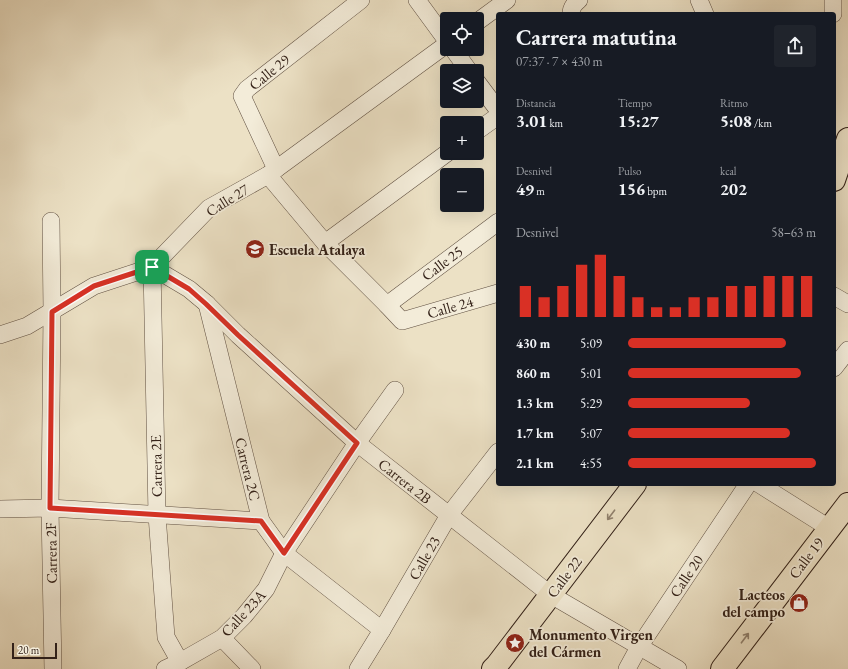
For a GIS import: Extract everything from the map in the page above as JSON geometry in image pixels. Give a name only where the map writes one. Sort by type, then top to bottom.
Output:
[{"type":"main road","points":[[836,174],[848,139]]},
{"type":"main road","name":"Calle 22","points":[[493,669],[633,486]]},
{"type":"main road","name":"Calle 19","points":[[722,669],[848,504]]},
{"type":"street","name":"Calle 29","points":[[272,172],[242,96],[247,89],[361,0]]},
{"type":"street","points":[[417,0],[440,33]]},
{"type":"street","points":[[484,17],[507,0]]},
{"type":"street","points":[[571,12],[575,3],[579,0]]},
{"type":"street","points":[[699,0],[704,12]]},
{"type":"street","points":[[833,0],[833,12]]},
{"type":"street","name":"Calle 27","points":[[0,335],[27,326],[94,286],[152,267],[209,208],[272,172],[440,48]]},
{"type":"street","points":[[484,91],[496,107]]},
{"type":"street","points":[[484,126],[496,117]]},
{"type":"street","points":[[325,243],[440,158]]},
{"type":"street","points":[[272,172],[325,243],[387,305]]},
{"type":"street","name":"Carrera 2F","points":[[52,221],[50,508],[53,669]]},
{"type":"street","name":"Calle 25","points":[[387,305],[496,223]]},
{"type":"street","name":"Carrera 2B","points":[[152,267],[189,289],[357,443],[551,595],[678,669]]},
{"type":"street","name":"Carrera 2E","points":[[152,267],[157,514],[166,637],[180,662]]},
{"type":"street","name":"Calle 24","points":[[387,305],[402,321],[496,294]]},
{"type":"street","points":[[836,297],[848,304]]},
{"type":"street","name":"Carrera 2C","points":[[206,304],[261,521],[284,553],[382,630]]},
{"type":"street","points":[[836,365],[848,350]]},
{"type":"street","points":[[284,553],[357,443],[395,390]]},
{"type":"street","name":"Calle 23","points":[[358,669],[449,515],[496,455]]},
{"type":"street","name":"Calle 20","points":[[627,669],[639,647],[747,486]]},
{"type":"street","points":[[762,486],[829,528]]},
{"type":"street","points":[[0,509],[50,508],[261,521]]},
{"type":"street","name":"Calle 23A","points":[[165,669],[222,638],[244,616],[266,589],[284,553]]},
{"type":"street","points":[[222,638],[252,669]]},
{"type":"place","name":"Escuela Atalaya","points":[[255,249]]},
{"type":"place","name":"Lacteos del campo","points":[[799,603]]},
{"type":"place","name":"Monumento Virgen del Cármen","points":[[515,643]]},
{"type":"route","points":[[152,267],[189,289],[357,443],[284,553],[261,521],[50,508],[52,312],[94,286],[152,267]]}]
